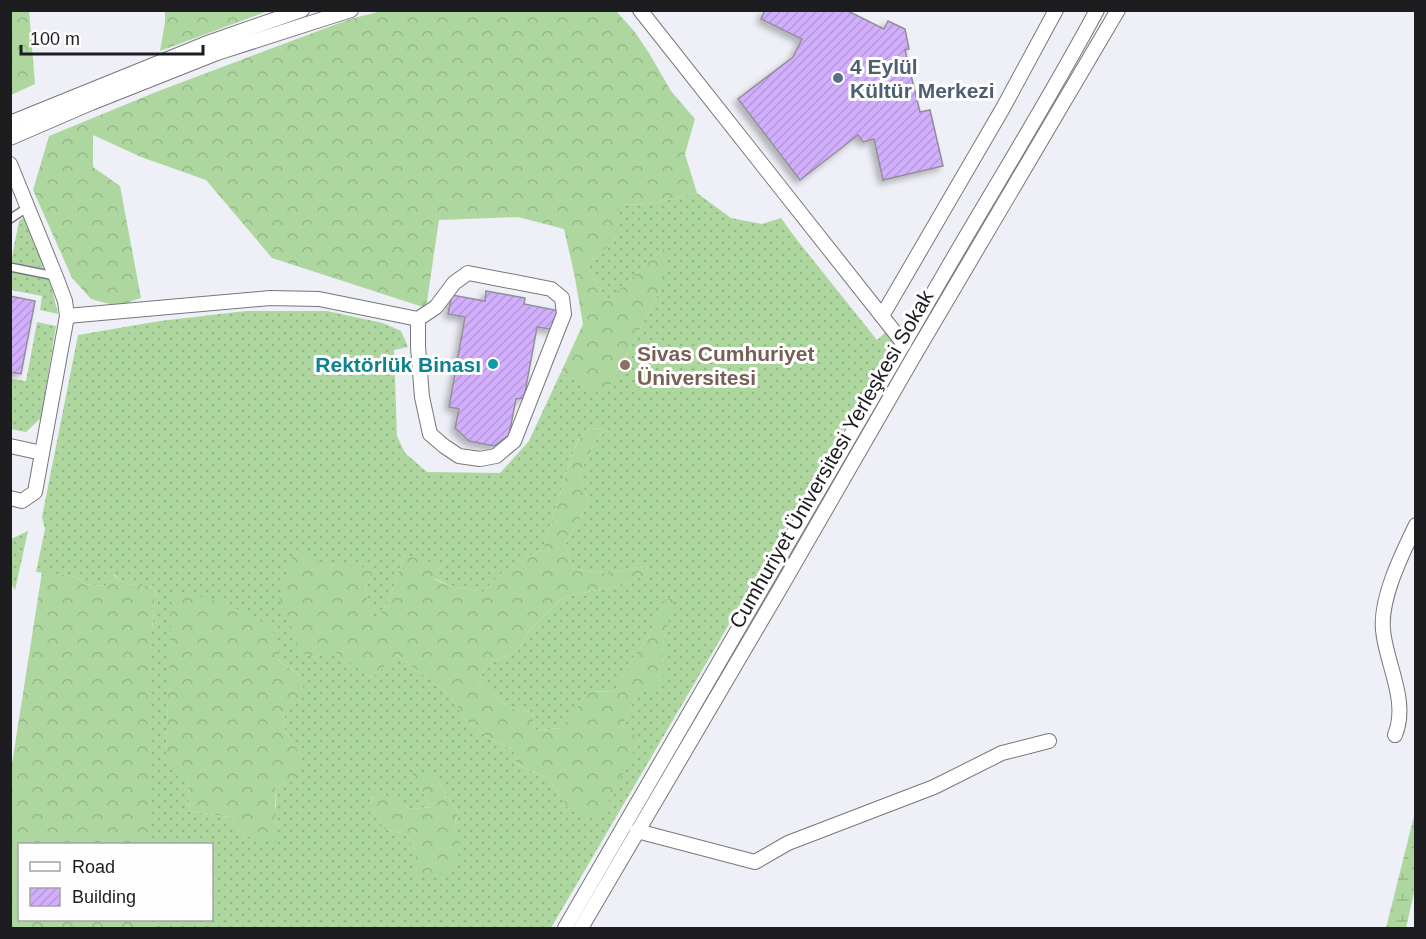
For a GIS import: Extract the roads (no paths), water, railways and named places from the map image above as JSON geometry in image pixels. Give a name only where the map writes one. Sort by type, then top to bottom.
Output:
[{"type":"street","points":[[10,123],[210,42],[302,10]]},
{"type":"street","points":[[10,138],[217,53],[351,10]]},
{"type":"street","name":"Cumhuriyet Üniversitesi Yerleşkesi Sokak","points":[[640,10],[904,344]]},
{"type":"street","name":"Cumhuriyet Üniversitesi Yerleşkesi Sokak","points":[[882,316],[1004,108],[1056,10]]},
{"type":"street","name":"Cumhuriyet Üniversitesi Yerleşkesi Sokak","points":[[565,928],[1062,74],[1096,10]]},
{"type":"street","name":"Cumhuriyet Üniversitesi Yerleşkesi Sokak","points":[[581,928],[1118,10]]},
{"type":"street","points":[[10,164],[56,276],[65,301],[67,316],[35,492],[22,501],[10,498]]},
{"type":"street","points":[[67,316],[270,298],[319,298],[418,319],[436,307],[454,283],[468,273],[551,289],[562,298],[564,314],[514,441],[496,456],[480,459],[459,456],[430,434],[422,397],[418,319]]},
{"type":"street","points":[[10,446],[42,453]]},
{"type":"street","points":[[1395,735],[1400,713],[1382,629],[1385,605],[1398,563],[1416,525]]},
{"type":"street","points":[[637,831],[755,862],[788,843],[934,787],[1002,753],[1049,741]]},
{"type":"lane","points":[[10,219],[29,207]]},
{"type":"lane","points":[[10,267],[56,276]]},
{"type":"place","name":"4 Eylül Kültür Merkezi","points":[[838,78]]},
{"type":"place","name":"Rektörlük Binası","points":[[493,364]]},
{"type":"place","name":"Sivas Cumhuriyet Üniversitesi","points":[[625,365]]}]
